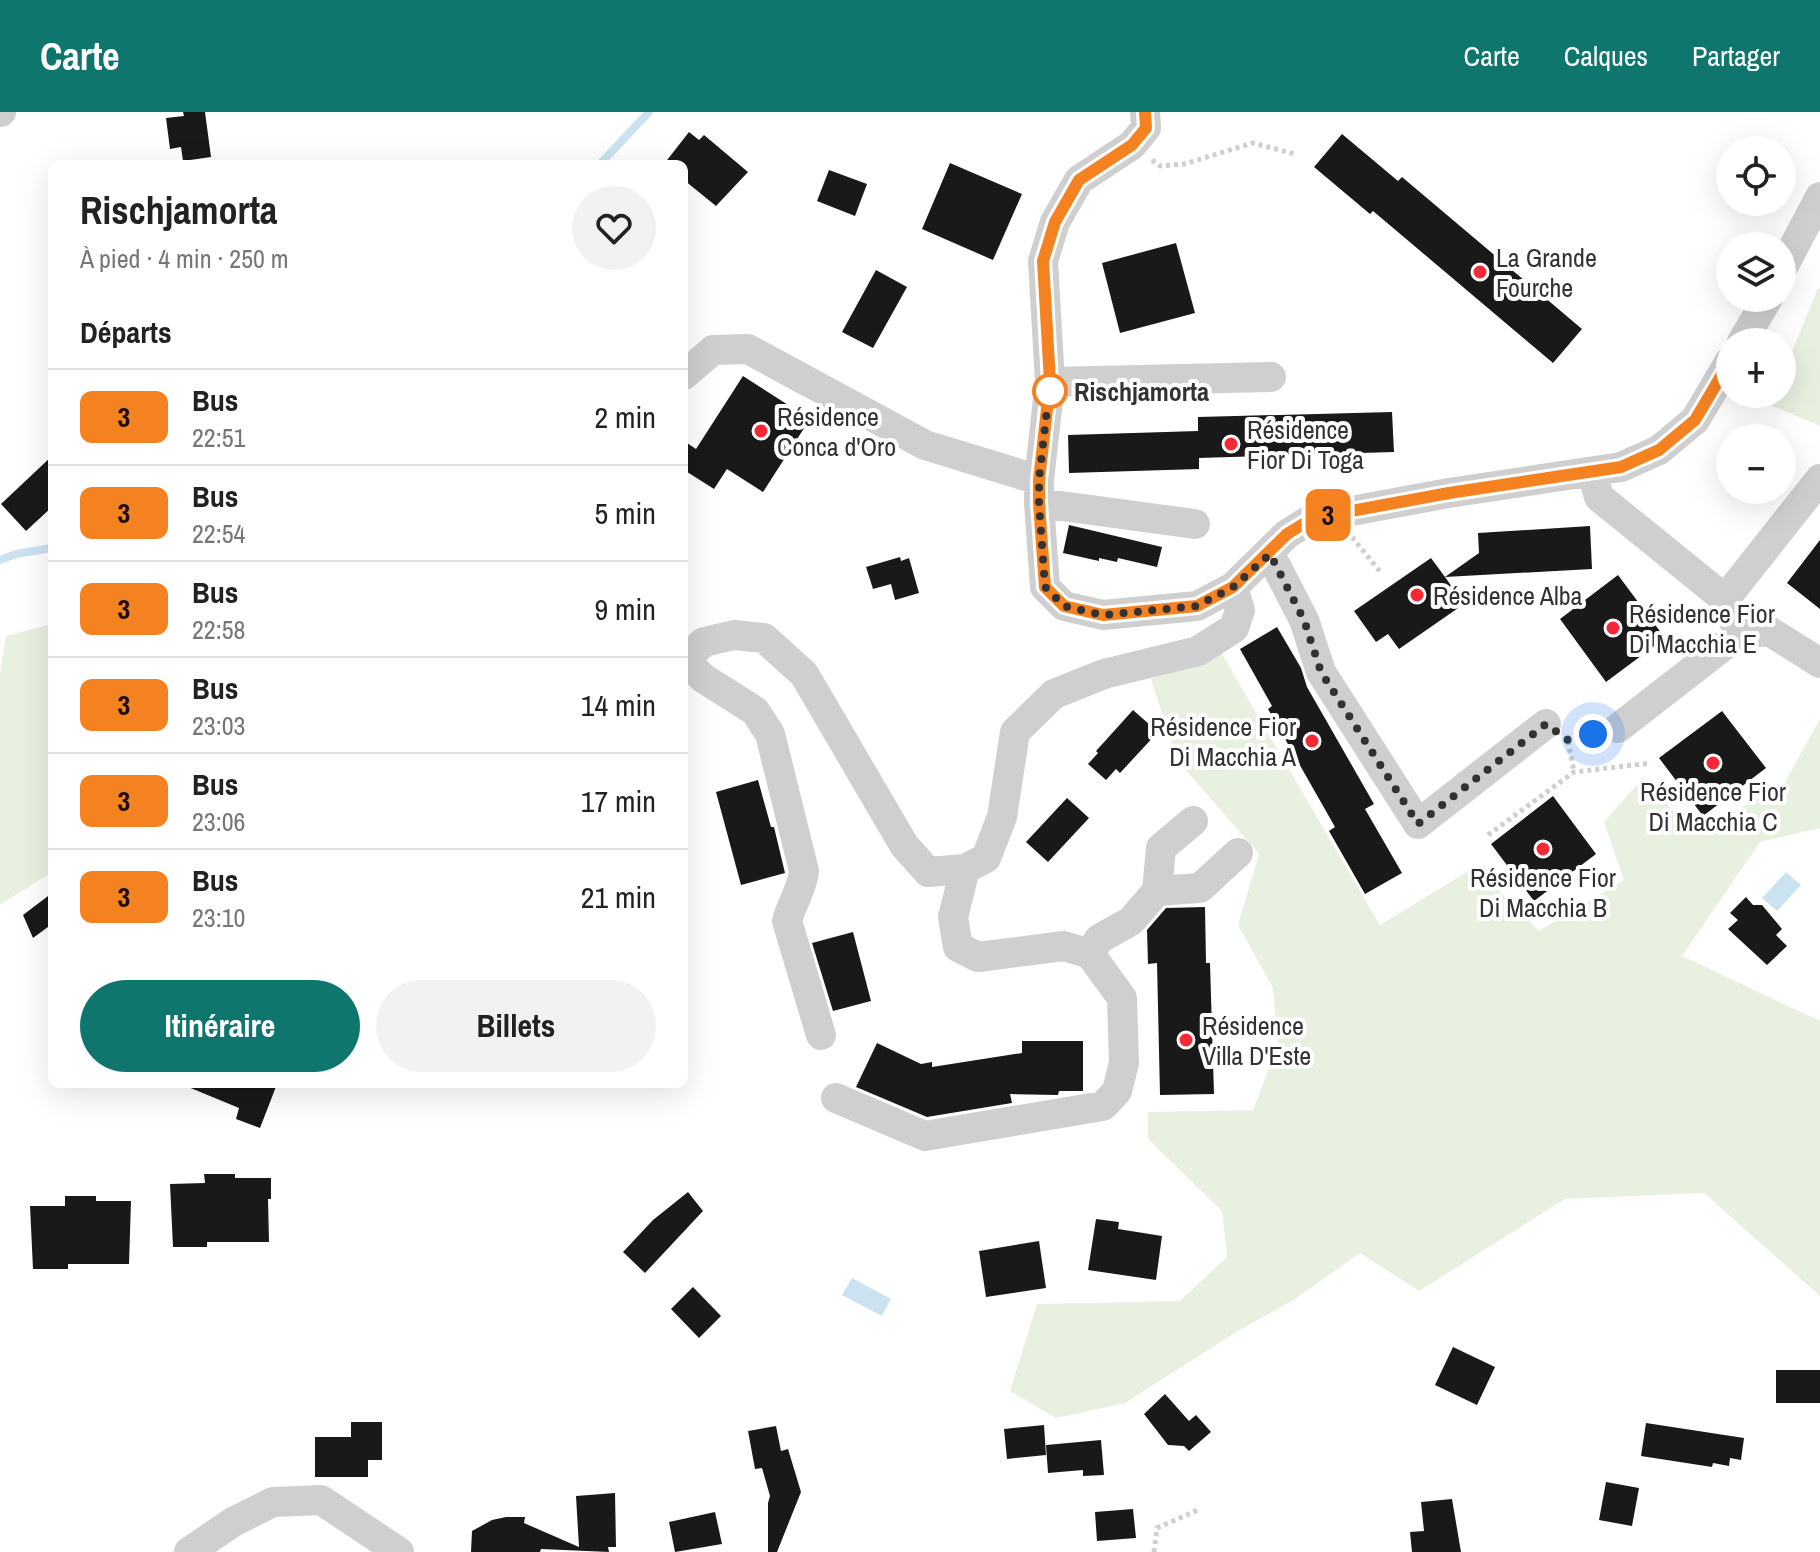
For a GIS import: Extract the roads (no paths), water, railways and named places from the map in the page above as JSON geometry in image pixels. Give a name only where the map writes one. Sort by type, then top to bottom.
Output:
[{"type":"street","points":[[1145,112],[1146,128],[1132,145],[1079,180],[1055,222],[1043,261],[1050,382],[1039,492],[1045,587],[1064,606],[1103,615],[1197,606],[1233,587],[1287,534],[1313,518],[1449,493],[1621,467],[1659,450],[1695,420],[1716,385]]},
{"type":"street","points":[[1796,242],[1820,197]]},
{"type":"street","points":[[688,372],[713,350],[748,349],[925,445],[1039,492],[1195,524]]},
{"type":"street","points":[[1050,382],[1271,377]]},
{"type":"street","points":[[1592,472],[1599,497],[1725,599],[1739,634]]},
{"type":"street","points":[[1725,599],[1820,479]]},
{"type":"street","points":[[1270,554],[1304,620],[1321,672],[1418,824],[1557,732]]},
{"type":"street","points":[[688,656],[704,642],[734,635],[764,638],[804,674],[904,845],[928,872],[965,869],[986,858],[1002,817],[1015,732],[1054,694],[1104,674],[1198,651],[1234,628],[1240,610],[1233,587]]},
{"type":"street","points":[[1618,728],[1739,634],[1769,631],[1820,663]]},
{"type":"street","points":[[688,664],[703,678],[755,711],[770,734],[804,871],[802,889],[792,902],[787,921],[821,1035]]},
{"type":"street","points":[[1090,954],[1099,939],[1131,921],[1157,891],[1161,848],[1193,821]]},
{"type":"street","points":[[1157,891],[1200,888],[1238,853]]},
{"type":"street","points":[[836,1098],[925,1136],[1103,1106],[1117,1091],[1124,1063],[1122,998],[1090,954],[1064,946],[978,957],[958,947],[953,917],[965,869]]},
{"type":"street","points":[[189,1552],[233,1522],[273,1502],[321,1500],[399,1552]]},
{"type":"water","points":[[1786,872],[1801,885],[1777,911],[1762,898]]},
{"type":"water","points":[[852,1278],[891,1299],[882,1316],[842,1295]]},
{"type":"waterway","points":[[604,160],[649,112]]},
{"type":"waterway","points":[[0,560],[48,549]]},
{"type":"place","name":"La Grande Fourche","points":[[1480,272]]},
{"type":"place","name":"Rischjamorta","points":[[1050,391]]},
{"type":"place","name":"Résidence Conca d'Oro","points":[[761,431]]},
{"type":"place","name":"Résidence Fior Di Toga","points":[[1231,444]]},
{"type":"place","name":"Résidence Alba","points":[[1417,595]]},
{"type":"place","name":"Résidence Fior Di Macchia E","points":[[1613,628]]},
{"type":"place","name":"Résidence Fior Di Macchia A","points":[[1312,741]]},
{"type":"place","name":"Résidence Fior Di Macchia C","points":[[1713,763]]},
{"type":"place","name":"Résidence Fior Di Macchia B","points":[[1543,849]]},
{"type":"place","name":"Résidence Villa D'Este","points":[[1186,1040]]}]
